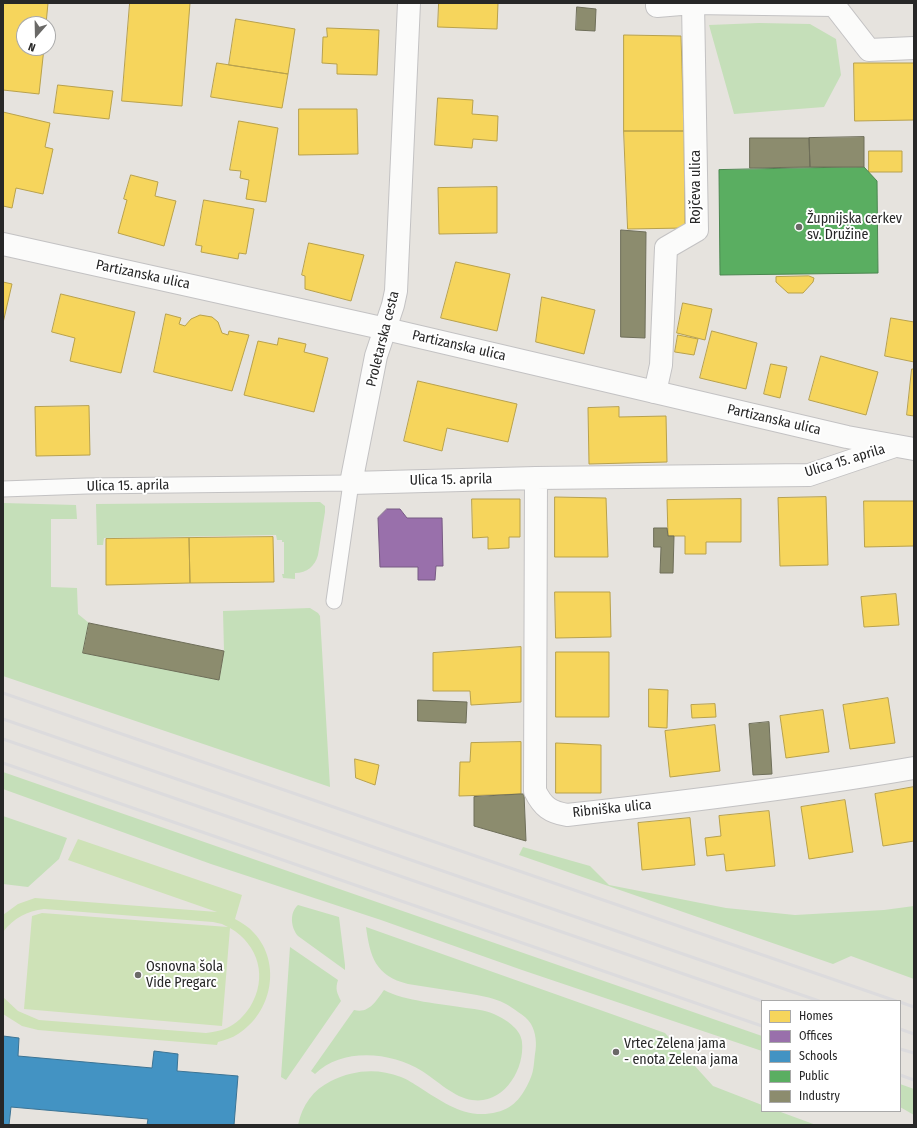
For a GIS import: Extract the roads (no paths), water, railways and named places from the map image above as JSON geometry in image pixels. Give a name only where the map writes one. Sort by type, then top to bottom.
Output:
[{"type":"street","name":"Proletarska cesta","points":[[351,483],[376,356],[386,329],[396,291],[409,3]]},
{"type":"street","points":[[657,3],[657,6],[693,3],[834,5],[869,50],[914,48]]},
{"type":"street","name":"Rojčeva ulica","points":[[655,392],[660,365],[666,248],[697,230],[693,3]]},
{"type":"street","name":"Partizanska ulica","points":[[3,244],[386,329],[847,437],[905,447]]},
{"type":"street","name":"Ulica 15. aprila","points":[[351,483],[536,478],[809,475],[905,447]]},
{"type":"street","name":"Ribniška ulica","points":[[536,478],[535,792],[540,802],[545,807],[557,813],[567,815],[700,800],[856,778],[914,768]]},
{"type":"lane","name":"Ulica 15. aprila","points":[[3,489],[87,486],[351,483]]},
{"type":"lane","name":"Proletarska cesta","points":[[334,601],[351,483]]},
{"type":"railway","points":[[3,693],[893,1000]]},
{"type":"railway","points":[[3,719],[816,1000]]},
{"type":"railway","points":[[3,739],[761,1001]]},
{"type":"railway","points":[[3,763],[761,1026]]},
{"type":"railway","points":[[901,1002],[914,1007]]},
{"type":"railway","points":[[901,1029],[914,1034]]},
{"type":"railway","points":[[901,1049],[914,1053]]},
{"type":"railway","points":[[901,1075],[914,1080]]},
{"type":"place","name":"Župnijska cerkev sv. Družine","points":[[799,227]]},
{"type":"place","name":"Osnovna šola Vide Pregarc","points":[[138,975]]},
{"type":"place","name":"Vrtec Zelena jama - enota Zelena jama","points":[[616,1052]]}]
